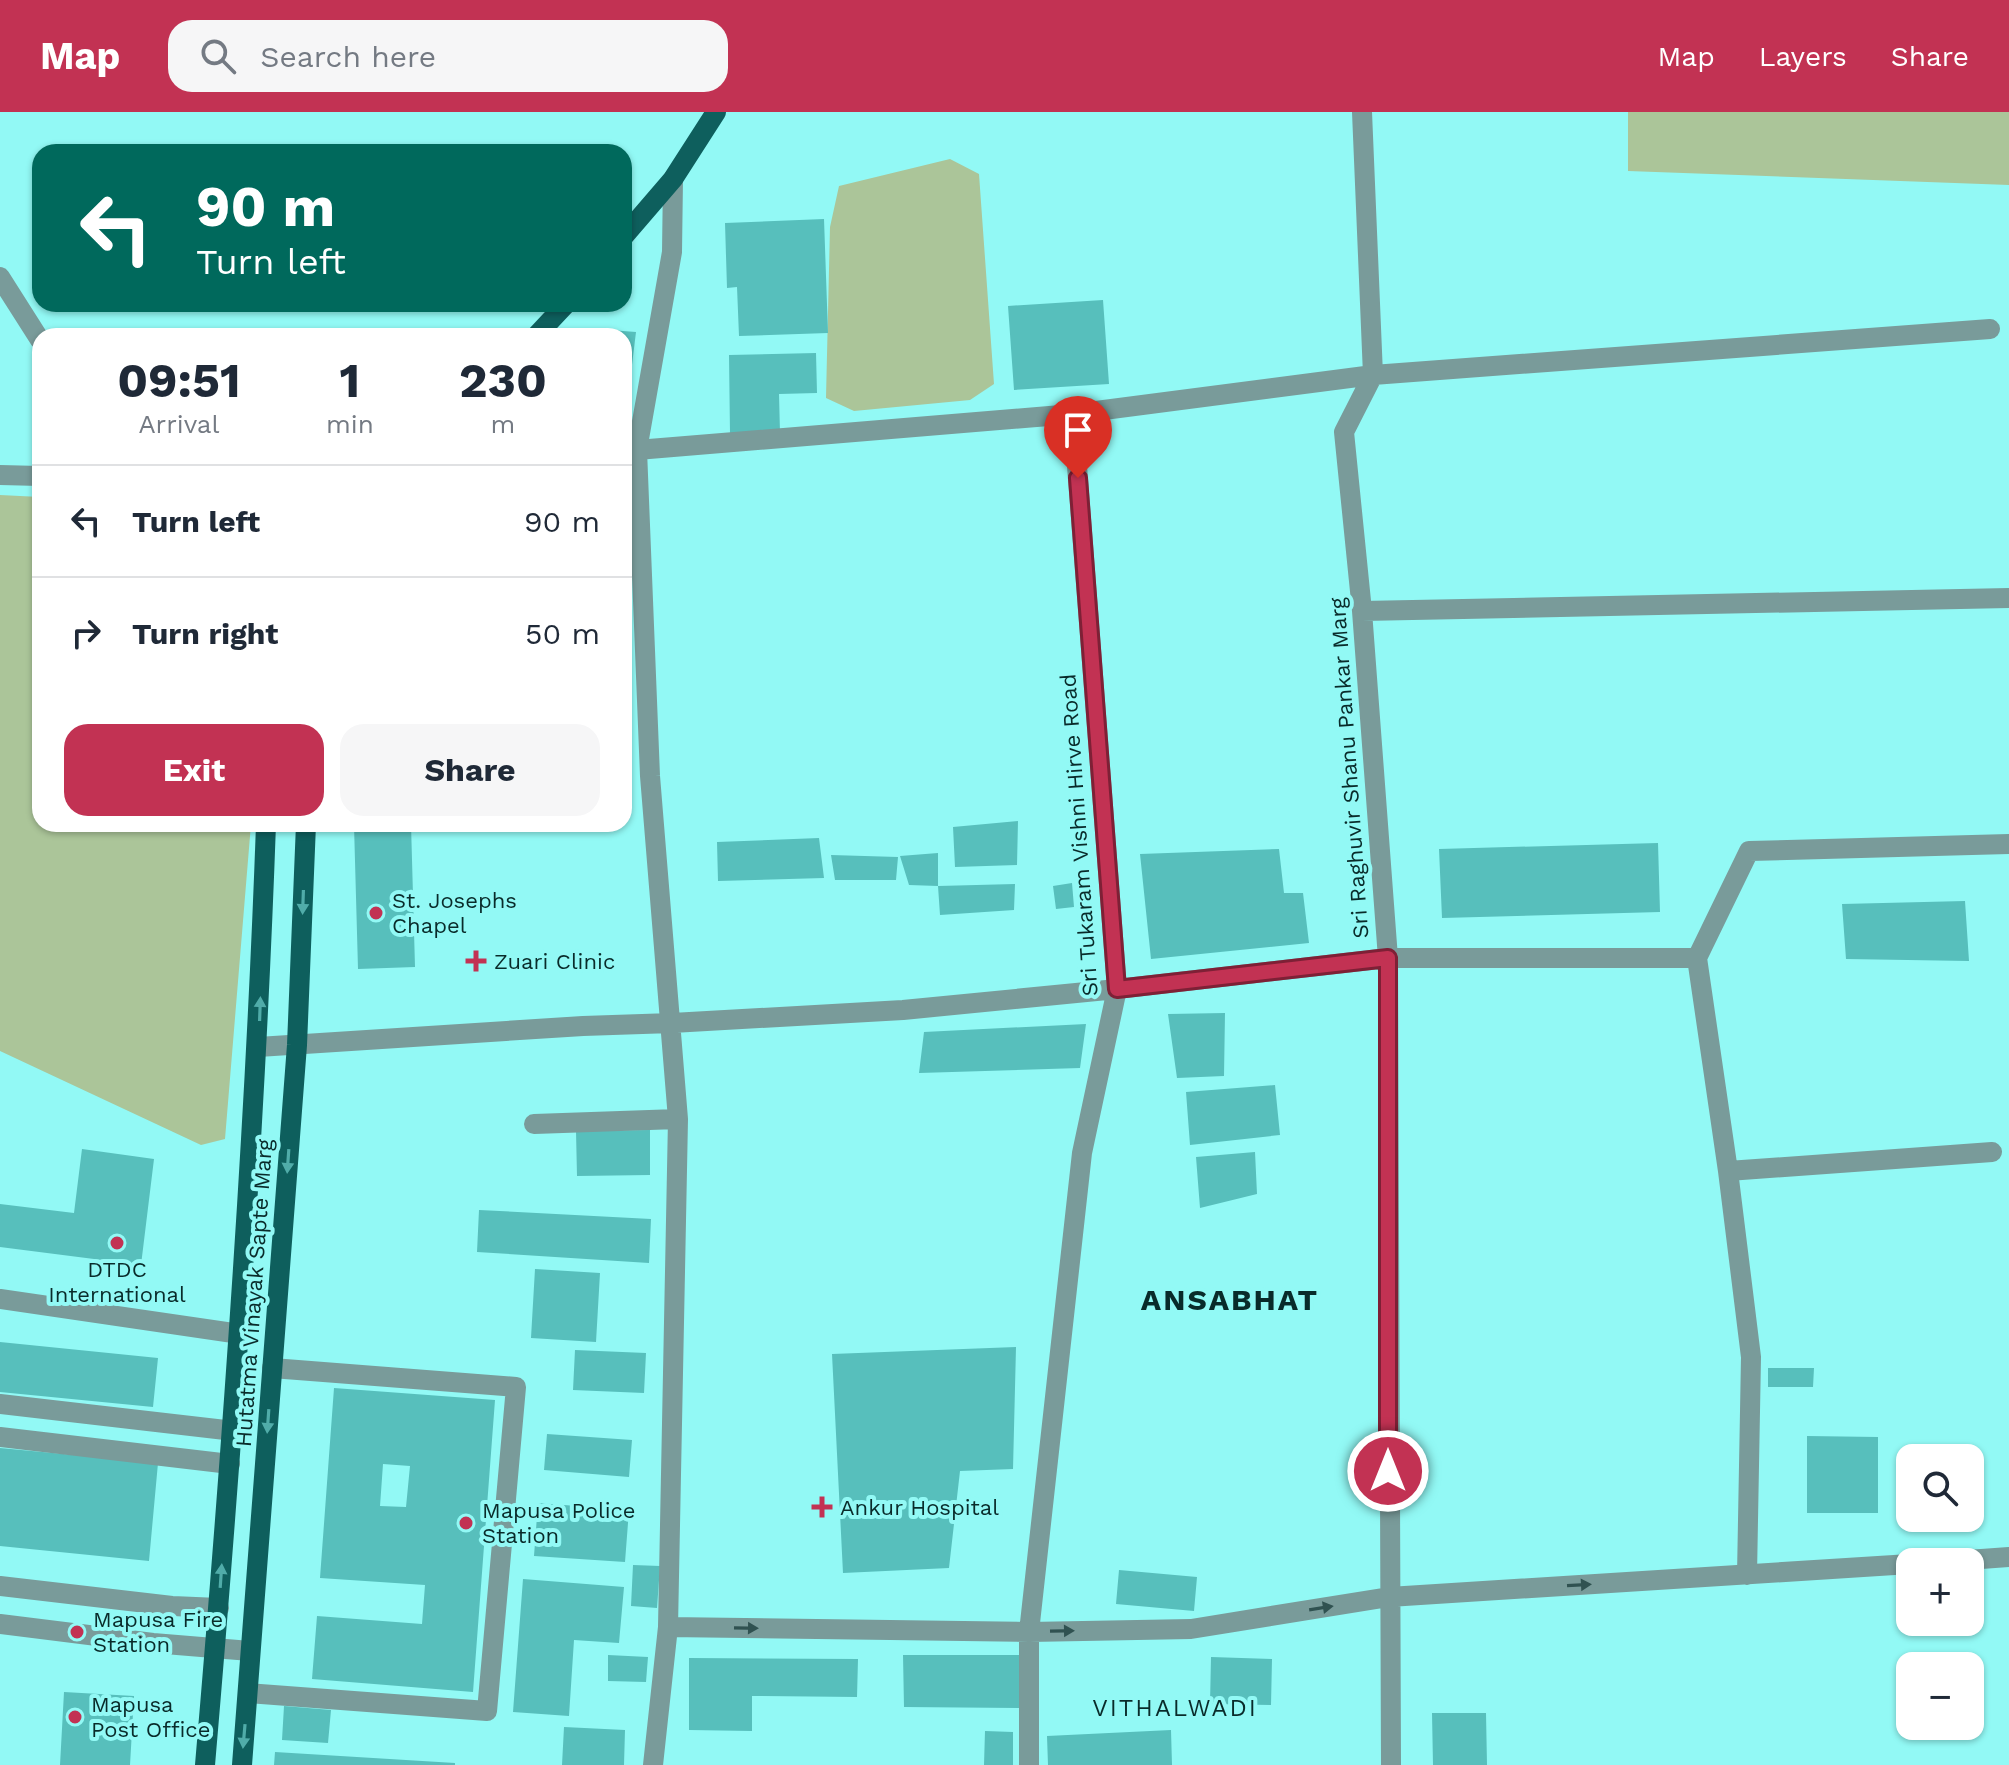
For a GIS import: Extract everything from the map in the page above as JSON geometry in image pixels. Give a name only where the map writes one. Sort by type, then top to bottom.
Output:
[{"type":"main road","points":[[632,227],[673,179],[716,112]]},
{"type":"main road","points":[[544,328],[558,312]]},
{"type":"main road","name":"Hutatma Vinayak Sapte Marg","points":[[205,1765],[234,1431],[258,1047],[266,832]]},
{"type":"main road","name":"Hutatma Vinayak Sapte Marg","points":[[242,1765],[297,1045],[306,832]]},
{"type":"street","name":"Sri Raghuvir Shanu Pankar Marg","points":[[1362,112],[1373,375],[1344,432],[1362,611],[1388,958],[1391,1765]]},
{"type":"street","points":[[653,1765],[668,1627],[678,1119],[650,776],[637,450],[672,252],[673,179]]},
{"type":"street","points":[[0,277],[32,328]]},
{"type":"street","points":[[637,450],[1073,414],[1373,375],[1990,329]]},
{"type":"street","name":"Sri Tukaram Vishni Hirve Road","points":[[1029,1765],[1029,1632],[1082,1153],[1117,989],[1073,414]]},
{"type":"street","points":[[0,475],[32,476]]},
{"type":"street","points":[[1362,611],[2009,598]]},
{"type":"street","points":[[1747,1575],[1751,1357],[1697,958],[1749,851],[2009,844]]},
{"type":"street","points":[[258,1047],[903,1010],[1388,958],[1697,958]]},
{"type":"street","points":[[534,1124],[678,1119]]},
{"type":"street","points":[[1728,1171],[1992,1152]]},
{"type":"street","points":[[0,1299],[240,1334]]},
{"type":"street","points":[[248,1693],[487,1711],[516,1387],[272,1368]]},
{"type":"street","points":[[0,1404],[234,1431]]},
{"type":"street","points":[[0,1437],[230,1464]]},
{"type":"street","points":[[1984,1559],[2009,1557]]},
{"type":"street","points":[[668,1627],[1029,1632],[1191,1629],[1389,1597],[1896,1565]]},
{"type":"street","points":[[0,1586],[172,1606],[219,1608]]},
{"type":"street","points":[[0,1624],[250,1651]]},
{"type":"green space","points":[[1628,112],[2009,112],[2009,185],[1628,171]]},
{"type":"green space","points":[[950,159],[979,174],[994,384],[970,400],[854,411],[826,398],[830,227],[839,186]]},
{"type":"green space","points":[[0,495],[32,497],[32,832],[250,832],[225,1139],[201,1145],[0,1051]]},
{"type":"building","points":[[824,219],[828,333],[739,336],[737,287],[727,288],[725,223]]},
{"type":"building","points":[[1103,300],[1109,384],[1014,390],[1008,306]]},
{"type":"building","points":[[632,332],[636,332],[632,365]]},
{"type":"building","points":[[816,353],[817,393],[779,394],[780,433],[730,434],[729,355]]},
{"type":"building","points":[[1018,821],[1017,865],[955,867],[953,827]]},
{"type":"building","points":[[354,832],[411,832],[415,967],[358,969]]},
{"type":"building","points":[[819,838],[824,878],[718,881],[717,842]]},
{"type":"building","points":[[1658,843],[1660,912],[1442,918],[1439,849]]},
{"type":"building","points":[[1279,849],[1284,893],[1303,893],[1309,943],[1151,959],[1140,854]]},
{"type":"building","points":[[938,853],[938,886],[909,885],[900,856]]},
{"type":"building","points":[[831,855],[898,857],[896,880],[835,880]]},
{"type":"building","points":[[1072,883],[1074,907],[1056,909],[1053,886]]},
{"type":"building","points":[[1015,884],[1014,910],[940,915],[938,886]]},
{"type":"building","points":[[1965,901],[1969,961],[1846,959],[1842,904]]},
{"type":"building","points":[[1225,1013],[1224,1076],[1177,1078],[1168,1014]]},
{"type":"building","points":[[1086,1024],[1080,1068],[919,1073],[924,1032]]},
{"type":"building","points":[[1275,1085],[1280,1135],[1190,1145],[1186,1092]]},
{"type":"building","points":[[650,1130],[650,1175],[577,1176],[576,1131]]},
{"type":"building","points":[[82,1149],[154,1159],[141,1265],[0,1247],[0,1204],[74,1213]]},
{"type":"building","points":[[1255,1152],[1257,1194],[1200,1208],[1196,1157]]},
{"type":"building","points":[[479,1210],[651,1219],[649,1263],[477,1252]]},
{"type":"building","points":[[535,1269],[600,1273],[596,1342],[531,1338]]},
{"type":"building","points":[[0,1342],[158,1358],[153,1407],[0,1392]]},
{"type":"building","points":[[1016,1347],[1013,1469],[960,1471],[949,1568],[843,1573],[832,1354]]},
{"type":"building","points":[[575,1350],[646,1353],[644,1393],[573,1390]]},
{"type":"building","points":[[1768,1368],[1814,1368],[1813,1387],[1768,1387]]},
{"type":"building","points":[[334,1388],[495,1400],[473,1692],[312,1679],[317,1616],[422,1624],[425,1585],[320,1578]],"holes":[[[383,1464],[410,1466],[406,1507],[380,1506]]]},
{"type":"building","points":[[547,1434],[632,1440],[629,1477],[544,1470]]},
{"type":"building","points":[[1807,1436],[1878,1437],[1878,1513],[1807,1513]]},
{"type":"building","points":[[0,1448],[158,1463],[149,1561],[0,1546]]},
{"type":"building","points":[[538,1503],[629,1510],[625,1562],[534,1556]]},
{"type":"building","points":[[633,1565],[660,1566],[657,1608],[631,1606]]},
{"type":"building","points":[[1119,1570],[1197,1577],[1194,1611],[1116,1604]]},
{"type":"building","points":[[523,1579],[624,1587],[619,1643],[574,1640],[569,1716],[513,1712]]},
{"type":"building","points":[[608,1655],[648,1657],[646,1682],[608,1681]]},
{"type":"building","points":[[903,1655],[1020,1655],[1020,1708],[904,1707]]},
{"type":"building","points":[[1211,1657],[1272,1659],[1271,1705],[1210,1704]]},
{"type":"building","points":[[689,1658],[858,1659],[857,1697],[752,1696],[752,1731],[689,1730]]},
{"type":"building","points":[[64,1692],[134,1696],[130,1765],[60,1765]]},
{"type":"building","points":[[284,1706],[331,1710],[328,1743],[282,1740]]},
{"type":"building","points":[[1432,1713],[1486,1713],[1487,1765],[1433,1765]]},
{"type":"building","points":[[564,1727],[625,1730],[624,1765],[562,1765]]},
{"type":"building","points":[[1171,1730],[1172,1765],[1048,1765],[1047,1736]]},
{"type":"building","points":[[985,1731],[1013,1732],[1013,1765],[984,1765]]},
{"type":"building","points":[[275,1752],[455,1763],[455,1765],[274,1765]]},
{"type":"place","name":"St. Josephs Chapel","points":[[376,913]]},
{"type":"place","name":"Zuari Clinic","points":[[476,961]]},
{"type":"place","name":"DTDC International","points":[[117,1243]]},
{"type":"place","name":"Ankur Hospital","points":[[822,1507]]},
{"type":"place","name":"Mapusa Police Station","points":[[466,1523]]},
{"type":"place","name":"Mapusa Fire Station","points":[[77,1632]]},
{"type":"place","name":"Mapusa Post Office","points":[[75,1717]]},
{"type":"district","name":"ANSABHAT","points":[[1230,1299]]},
{"type":"district","name":"VITHALWADI","points":[[1175,1708]]},
{"type":"route","points":[[1078,478],[1117,989],[1388,958],[1388,1471]]}]
